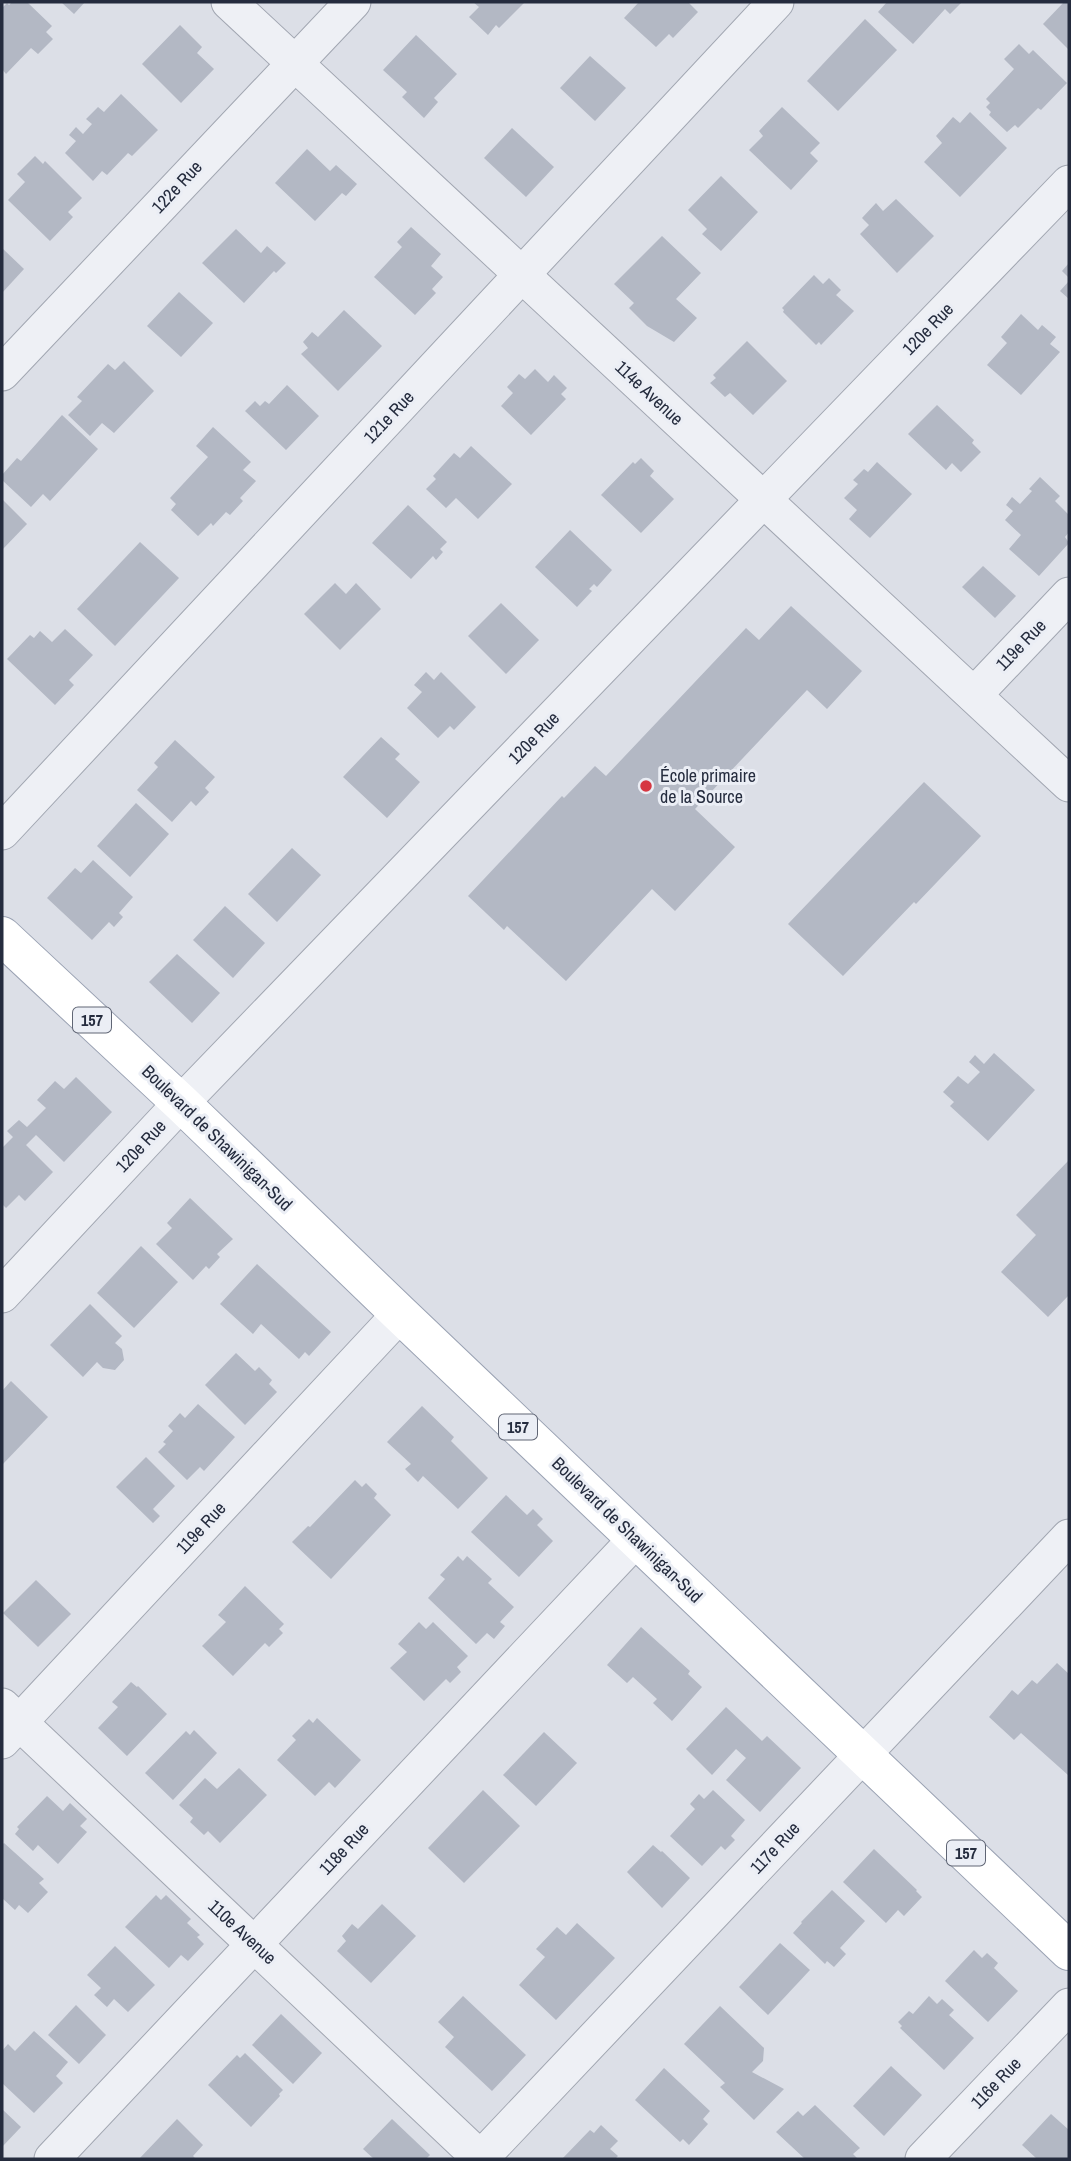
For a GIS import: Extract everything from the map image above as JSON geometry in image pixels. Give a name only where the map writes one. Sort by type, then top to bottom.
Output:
[{"type":"main road","name":"Boulevard de Shawinigan-Sud","points":[[2,936],[181,1103],[1069,1951]]},
{"type":"street","name":"114e Avenue","points":[[229,2],[1069,784]]},
{"type":"street","name":"122e Rue","points":[[2,373],[353,2]]},
{"type":"street","name":"121e Rue","points":[[2,832],[776,2]]},
{"type":"street","name":"120e Rue","points":[[2,1295],[181,1103],[1069,183]]},
{"type":"street","name":"119e Rue","points":[[974,695],[1069,595]]},
{"type":"street","name":"119e Rue","points":[[8,1723],[400,1314]]},
{"type":"street","name":"117e Rue","points":[[481,2159],[1069,1537]]},
{"type":"street","name":"118e Rue","points":[[52,2159],[636,1539]]},
{"type":"street","name":"110e Avenue","points":[[8,1723],[254,1944],[481,2159]]},
{"type":"street","name":"116e Rue","points":[[923,2159],[1069,2006]]},
{"type":"building","points":[[12,2],[27,2],[52,26],[46,32],[53,39],[38,54],[31,48],[6,74],[2,69],[2,8]]},
{"type":"building","points":[[61,2],[85,2],[74,14]]},
{"type":"building","points":[[473,2],[525,2],[499,28],[496,25],[488,35],[469,17],[479,7]]},
{"type":"building","points":[[639,2],[688,2],[698,12],[673,38],[669,34],[656,47],[624,18]]},
{"type":"building","points":[[887,2],[962,2],[950,14],[945,9],[913,44],[878,12]]},
{"type":"building","points":[[1064,2],[1069,2],[1069,50],[1043,24]]},
{"type":"building","points":[[865,19],[897,50],[838,111],[807,81]]},
{"type":"building","points":[[180,25],[202,47],[197,53],[214,69],[181,103],[142,64]]},
{"type":"building","points":[[416,35],[457,74],[434,98],[438,102],[424,118],[402,97],[407,92],[383,70]]},
{"type":"building","points":[[1019,44],[1029,54],[1033,50],[1067,83],[1041,110],[1038,108],[1018,128],[1015,125],[1007,132],[989,115],[991,112],[986,107],[990,103],[986,99],[1014,69],[1004,59]]},
{"type":"building","points":[[590,56],[626,88],[595,121],[560,88]]},
{"type":"building","points":[[121,94],[158,130],[132,156],[128,153],[107,175],[102,171],[93,181],[65,153],[76,141],[69,135],[76,127],[83,134],[92,124],[86,119],[98,107],[104,112]]},
{"type":"building","points":[[782,107],[820,143],[810,153],[818,161],[791,190],[749,150],[763,136],[759,131]]},
{"type":"building","points":[[970,112],[1007,148],[960,197],[924,162],[942,143],[936,136],[953,117],[960,123]]},
{"type":"building","points":[[512,128],[554,167],[526,197],[484,158]]},
{"type":"building","points":[[307,149],[330,171],[336,165],[357,184],[346,196],[342,193],[315,221],[275,183]]},
{"type":"building","points":[[35,156],[43,164],[45,161],[82,198],[68,212],[73,217],[50,241],[8,200],[25,182],[17,174]]},
{"type":"building","points":[[721,176],[758,212],[721,251],[702,234],[707,229],[688,210]]},
{"type":"building","points":[[896,199],[934,236],[897,273],[860,234],[869,225],[862,218],[876,203],[883,211]]},
{"type":"building","points":[[411,227],[441,254],[431,266],[443,277],[432,289],[436,293],[415,315],[374,277],[402,247],[397,242]]},
{"type":"building","points":[[236,229],[261,253],[267,246],[286,263],[276,273],[274,271],[244,303],[202,263]]},
{"type":"building","points":[[662,236],[701,273],[676,299],[697,318],[674,342],[647,326],[629,308],[634,303],[614,284]]},
{"type":"building","points":[[2,248],[24,269],[2,293]]},
{"type":"building","points":[[1069,263],[1069,278],[1062,271]]},
{"type":"building","points":[[814,275],[823,284],[829,278],[841,290],[836,295],[854,311],[821,345],[819,342],[816,345],[782,308]]},
{"type":"building","points":[[1069,281],[1069,299],[1060,291]]},
{"type":"building","points":[[179,292],[213,323],[181,357],[147,326]]},
{"type":"building","points":[[344,310],[382,346],[338,391],[301,354],[308,348],[303,342],[312,332],[318,337]]},
{"type":"building","points":[[1021,314],[1038,330],[1042,325],[1056,337],[1050,344],[1060,352],[1021,395],[987,365],[1007,343],[1001,337]]},
{"type":"building","points":[[747,341],[787,381],[753,415],[730,393],[725,397],[710,383],[716,378],[713,375]]},
{"type":"building","points":[[124,361],[154,391],[114,433],[102,423],[90,436],[68,415],[82,401],[77,397],[108,364],[115,370]]},
{"type":"building","points":[[535,369],[548,382],[554,375],[567,388],[561,394],[566,399],[531,435],[501,406],[513,393],[507,387],[519,374],[525,379]]},
{"type":"building","points":[[287,385],[319,416],[286,450],[245,411],[255,401],[260,406],[265,401],[269,404]]},
{"type":"building","points":[[937,405],[974,440],[972,443],[981,452],[961,472],[952,463],[946,470],[908,434]]},
{"type":"building","points":[[62,415],[98,449],[50,501],[43,494],[31,507],[2,480],[2,475],[17,458],[21,461]]},
{"type":"building","points":[[213,427],[251,462],[243,470],[256,481],[240,498],[243,501],[230,515],[226,512],[213,526],[211,523],[198,536],[171,510],[176,504],[170,498],[208,457],[196,446]]},
{"type":"building","points":[[471,446],[512,484],[478,519],[456,498],[446,508],[426,489],[436,479],[433,476],[454,453],[460,458]]},
{"type":"building","points":[[641,458],[654,471],[650,476],[674,499],[641,533],[601,495],[633,462],[635,464]]},
{"type":"building","points":[[877,462],[912,494],[870,538],[849,519],[857,510],[844,498],[858,484],[853,480],[864,469],[868,472]]},
{"type":"building","points":[[1040,477],[1060,496],[1055,501],[1069,515],[1069,532],[1065,537],[1069,543],[1039,576],[1009,549],[1021,535],[1005,520],[1013,511],[1006,505],[1012,497],[1020,504]]},
{"type":"building","points":[[2,499],[27,524],[2,550]]},
{"type":"building","points":[[408,505],[447,542],[440,549],[443,552],[436,560],[433,556],[411,579],[372,543]]},
{"type":"building","points":[[570,530],[612,570],[597,587],[594,584],[589,589],[592,591],[577,607],[535,567]]},
{"type":"building","points":[[140,542],[179,578],[115,646],[77,609]]},
{"type":"building","points":[[983,566],[1016,596],[995,618],[962,587]]},
{"type":"building","points":[[335,583],[346,594],[356,583],[381,609],[340,650],[304,614]]},
{"type":"building","points":[[501,603],[539,640],[506,674],[468,636]]},
{"type":"building","name":"École primaire de la Source","points":[[791,606],[862,671],[827,709],[807,690],[695,809],[735,847],[675,911],[652,889],[566,981],[507,926],[504,930],[468,896],[562,796],[564,798],[595,766],[606,776],[746,628],[759,640]]},
{"type":"building","points":[[65,629],[93,655],[69,680],[74,685],[55,705],[7,659],[30,635],[34,638],[40,631],[52,642]]},
{"type":"building","points":[[426,672],[434,680],[441,672],[476,707],[454,730],[450,726],[438,738],[407,708],[422,692],[414,685]]},
{"type":"building","points":[[381,737],[400,754],[395,759],[420,782],[387,818],[343,777]]},
{"type":"building","points":[[175,740],[215,777],[205,788],[209,792],[196,806],[191,801],[172,822],[137,790],[158,767],[154,763]]},
{"type":"building","points":[[924,782],[981,836],[843,976],[788,924]]},
{"type":"building","points":[[136,803],[169,834],[130,877],[97,846]]},
{"type":"building","points":[[292,848],[321,875],[277,922],[248,894]]},
{"type":"building","points":[[93,860],[133,897],[119,913],[123,917],[114,927],[109,922],[92,940],[47,898],[75,868],[81,873]]},
{"type":"building","points":[[225,906],[265,943],[233,978],[193,940]]},
{"type":"building","points":[[177,954],[220,993],[192,1023],[149,982]]},
{"type":"building","points":[[994,1053],[1035,1090],[988,1141],[950,1106],[954,1102],[943,1092],[958,1076],[968,1084],[980,1072],[969,1062],[975,1055],[984,1064]]},
{"type":"building","points":[[76,1077],[112,1112],[64,1162],[36,1135],[26,1145],[53,1172],[25,1201],[19,1195],[6,1208],[2,1204],[2,1148],[13,1137],[7,1131],[19,1120],[27,1127],[46,1108],[37,1100],[55,1081],[64,1089]]},
{"type":"building","points":[[1069,1160],[1069,1295],[1048,1317],[1001,1272],[1036,1235],[1016,1215]]},
{"type":"building","points":[[190,1198],[233,1239],[217,1254],[220,1257],[209,1269],[206,1266],[193,1280],[156,1244],[172,1228],[167,1223]]},
{"type":"building","points":[[141,1246],[178,1282],[134,1328],[97,1293]]},
{"type":"building","points":[[257,1264],[331,1332],[309,1356],[305,1352],[299,1359],[261,1324],[253,1334],[220,1304]]},
{"type":"building","points":[[90,1304],[122,1336],[115,1343],[122,1349],[124,1360],[115,1370],[103,1368],[97,1362],[83,1377],[50,1345]]},
{"type":"building","points":[[236,1353],[255,1371],[259,1367],[272,1380],[269,1384],[277,1392],[245,1425],[205,1385]]},
{"type":"building","points":[[11,1381],[48,1417],[2,1465],[2,1391]]},
{"type":"building","points":[[198,1404],[235,1437],[204,1471],[200,1467],[187,1480],[158,1452],[173,1431],[168,1426],[180,1413],[185,1418]]},
{"type":"building","points":[[422,1406],[454,1437],[451,1441],[488,1478],[458,1509],[423,1476],[418,1482],[405,1469],[411,1464],[387,1442]]},
{"type":"building","points":[[146,1457],[175,1486],[153,1509],[160,1516],[153,1523],[116,1487]]},
{"type":"building","points":[[355,1480],[362,1487],[366,1483],[377,1494],[374,1498],[391,1515],[331,1579],[292,1542]]},
{"type":"building","points":[[506,1495],[527,1515],[533,1509],[543,1519],[537,1525],[553,1541],[519,1577],[471,1532]]},
{"type":"building","points":[[458,1556],[463,1561],[467,1556],[492,1579],[488,1583],[514,1607],[500,1622],[505,1626],[494,1639],[487,1633],[476,1644],[428,1598],[445,1579],[440,1575]]},
{"type":"building","points":[[36,1580],[71,1614],[38,1647],[3,1613]]},
{"type":"building","points":[[245,1586],[284,1624],[279,1629],[283,1633],[269,1647],[265,1643],[233,1676],[202,1646],[226,1622],[218,1615]]},
{"type":"building","points":[[419,1622],[426,1629],[433,1622],[468,1656],[457,1667],[461,1672],[450,1683],[446,1679],[424,1701],[390,1668],[407,1652],[398,1644]]},
{"type":"building","points":[[641,1627],[690,1671],[688,1674],[702,1687],[672,1721],[653,1703],[657,1699],[633,1677],[627,1683],[607,1665]]},
{"type":"building","points":[[1057,1663],[1069,1674],[1068,1775],[1021,1733],[1014,1740],[989,1717],[1012,1690],[1018,1695],[1032,1680],[1037,1684]]},
{"type":"building","points":[[131,1682],[167,1714],[127,1756],[98,1728],[118,1707],[112,1702]]},
{"type":"building","points":[[726,1707],[762,1741],[767,1736],[801,1768],[760,1812],[726,1780],[746,1758],[736,1749],[712,1775],[686,1749]]},
{"type":"building","points":[[317,1718],[361,1760],[335,1788],[329,1782],[315,1796],[277,1760],[296,1740],[292,1736],[309,1719],[313,1723]]},
{"type":"building","points":[[194,1730],[217,1753],[173,1800],[145,1773],[186,1731],[190,1735]]},
{"type":"building","points":[[544,1732],[577,1763],[536,1806],[503,1775]]},
{"type":"building","points":[[239,1768],[267,1795],[220,1843],[208,1831],[204,1835],[190,1822],[193,1818],[179,1805],[205,1778],[217,1789]]},
{"type":"building","points":[[483,1790],[520,1826],[464,1883],[428,1848]]},
{"type":"building","points":[[713,1790],[745,1820],[731,1836],[735,1840],[725,1850],[721,1846],[702,1866],[670,1836],[695,1809],[690,1804],[699,1794],[704,1799]]},
{"type":"building","points":[[47,1796],[63,1811],[70,1803],[87,1819],[80,1826],[87,1832],[58,1864],[38,1845],[33,1851],[15,1834],[19,1829],[17,1827]]},
{"type":"building","points":[[4,1843],[44,1879],[39,1883],[48,1892],[28,1913],[19,1905],[15,1910],[2,1898]]},
{"type":"building","points":[[653,1845],[690,1878],[662,1908],[627,1872]]},
{"type":"building","points":[[874,1849],[922,1897],[904,1916],[898,1910],[886,1923],[843,1882]]},
{"type":"building","points":[[832,1890],[865,1921],[840,1948],[846,1954],[834,1967],[827,1961],[825,1964],[793,1933]]},
{"type":"building","points":[[156,1895],[161,1900],[166,1895],[191,1919],[187,1923],[200,1935],[197,1937],[204,1944],[188,1961],[181,1955],[169,1968],[125,1927]]},
{"type":"building","points":[[382,1904],[416,1936],[371,1983],[337,1951],[346,1941],[342,1936],[352,1924],[358,1929]]},
{"type":"building","points":[[577,1923],[615,1958],[556,2020],[519,1985],[545,1957],[536,1949],[557,1927],[566,1935]]},
{"type":"building","points":[[780,1943],[810,1970],[768,2015],[739,1987]]},
{"type":"building","points":[[115,1946],[155,1985],[128,2012],[114,1999],[107,2007],[94,1995],[101,1988],[87,1975]]},
{"type":"building","points":[[974,1950],[982,1958],[987,1953],[998,1963],[994,1968],[1018,1991],[988,2022],[945,1981]]},
{"type":"building","points":[[463,1996],[526,2055],[492,2091],[445,2047],[454,2037],[438,2022]]},
{"type":"building","points":[[929,1996],[937,2004],[942,1999],[954,2010],[949,2015],[974,2038],[944,2070],[900,2028],[902,2026],[898,2022],[909,2011],[913,2014]]},
{"type":"building","points":[[76,2005],[106,2035],[79,2064],[48,2035]]},
{"type":"building","points":[[720,2006],[764,2048],[763,2061],[752,2072],[784,2089],[754,2120],[720,2087],[725,2083],[684,2044]]},
{"type":"building","points":[[281,2014],[322,2053],[293,2084],[252,2045]]},
{"type":"building","points":[[34,2031],[68,2062],[56,2076],[63,2083],[34,2113],[2,2083],[2,2051],[8,2044],[15,2051]]},
{"type":"building","points":[[245,2053],[283,2090],[251,2127],[208,2085],[237,2055],[240,2058]]},
{"type":"building","points":[[891,2066],[922,2095],[884,2136],[853,2106]]},
{"type":"building","points":[[664,2068],[710,2111],[703,2119],[708,2124],[689,2145],[683,2139],[680,2142],[635,2100]]},
{"type":"building","points":[[815,2105],[860,2148],[853,2154],[858,2159],[805,2159],[776,2132],[798,2111],[803,2116]]},
{"type":"building","points":[[2,2109],[21,2127],[2,2147]]},
{"type":"building","points":[[1051,2114],[1069,2130],[1069,2159],[1037,2159],[1022,2145]]},
{"type":"building","points":[[177,2119],[203,2145],[193,2156],[196,2159],[139,2159]]},
{"type":"building","points":[[392,2119],[430,2155],[426,2159],[374,2159],[363,2149]]},
{"type":"building","points":[[601,2125],[618,2141],[610,2149],[618,2156],[615,2159],[562,2159],[590,2130],[594,2133]]},
{"type":"place","name":"École primaire de la Source","points":[[646,786]]}]
